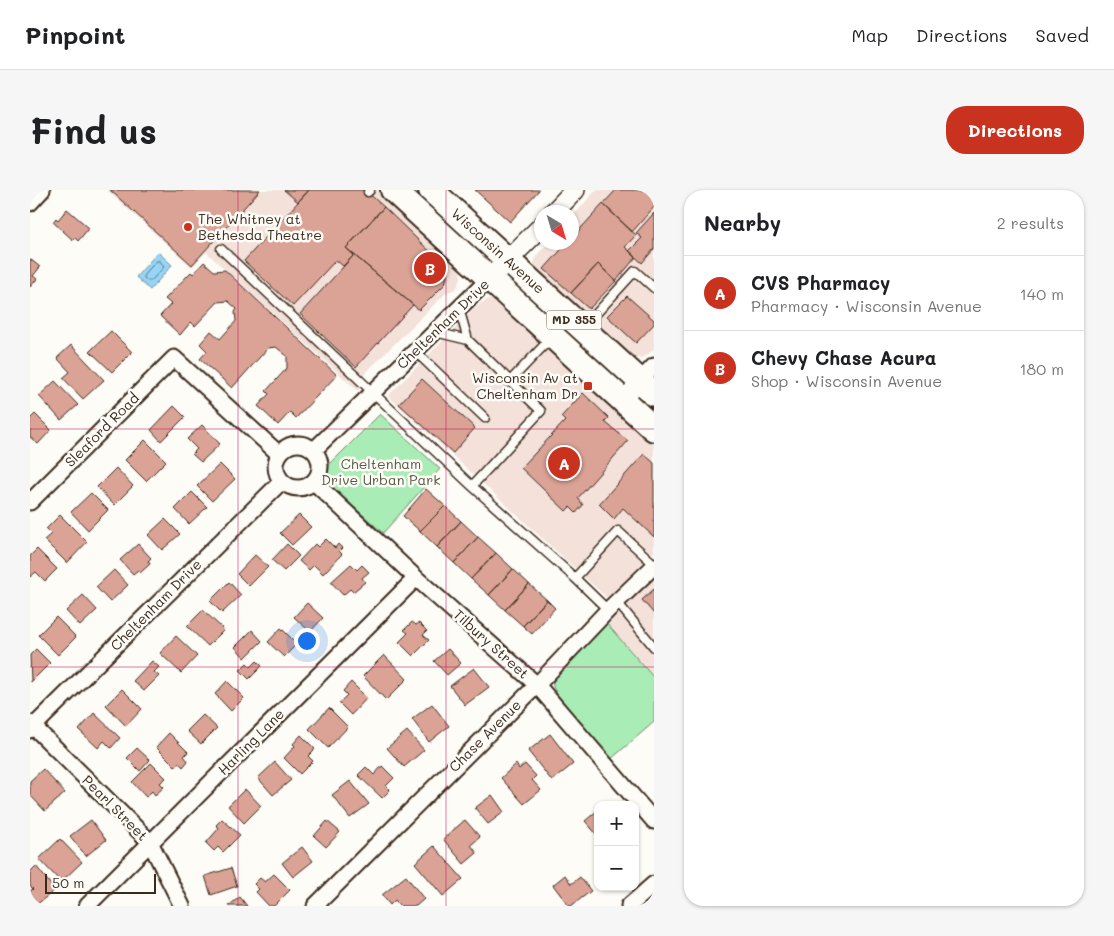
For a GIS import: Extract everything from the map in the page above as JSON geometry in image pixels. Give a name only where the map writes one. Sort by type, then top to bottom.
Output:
[{"type":"main road","name":"Wisconsin Avenue","points":[[392,190],[654,429]]},
{"type":"main road","name":"Wisconsin Avenue","points":[[431,190],[583,328],[649,380]]},
{"type":"street","points":[[30,203],[42,190]]},
{"type":"street","points":[[561,205],[575,190]]},
{"type":"street","name":"Cheltenham Drive","points":[[314,450],[534,234]]},
{"type":"street","name":"Sleaford Road","points":[[30,502],[174,358],[280,454]]},
{"type":"street","points":[[622,400],[649,380]]},
{"type":"street","points":[[299,444],[306,445],[314,450],[320,461],[320,470],[314,482],[303,488],[295,488],[288,486],[282,481],[276,464],[280,454],[289,446],[299,444]]},
{"type":"street","name":"Cheltenham Drive","points":[[31,727],[282,481]]},
{"type":"street","name":"Tilbury Street","points":[[314,482],[416,578],[537,685],[654,821]]},
{"type":"street","name":"Chase Avenue","points":[[315,906],[537,685],[654,565]]},
{"type":"street","name":"Harling Lane","points":[[87,906],[416,578]]},
{"type":"street","name":"Pearl Street","points":[[31,727],[150,842],[182,906]]},
{"type":"street","points":[[629,906],[654,884]]},
{"type":"lane","points":[[221,249],[472,486],[575,578],[612,606],[654,647]]},
{"type":"lane","points":[[583,328],[635,271],[654,288]]},
{"type":"lane","points":[[459,308],[468,340],[509,382],[541,411],[472,486]]},
{"type":"lane","points":[[435,332],[468,340]]},
{"type":"lane","points":[[509,382],[553,336]]},
{"type":"lane","points":[[415,352],[485,418]]},
{"type":"lane","points":[[575,578],[618,531],[654,565]]},
{"type":"shaded area","points":[[107,190],[377,190],[451,258],[460,270],[461,278],[456,289],[447,292],[365,373],[358,391],[206,252],[192,267]]},
{"type":"shaded area","points":[[596,190],[654,190],[654,349],[641,358],[635,358],[626,353],[538,272],[534,264],[536,256],[542,250],[579,250],[579,209]]},
{"type":"shaded area","points":[[489,299],[500,302],[654,445],[654,552],[607,598],[388,396],[470,313],[481,303]]},
{"type":"shaded area","points":[[654,575],[654,678],[607,624]]},
{"type":"green space","name":"Cheltenham Drive Urban Park","points":[[380,414],[440,469],[383,533],[332,487],[328,479],[329,465]]},
{"type":"green space","points":[[607,624],[654,678],[654,722],[610,760],[557,694],[553,684],[555,678],[568,662]]},
{"type":"water","points":[[158,252],[172,265],[150,290],[136,277]]},
{"type":"building","name":"The Whitney at Bethesda Theatre","points":[[110,190],[260,190],[192,265]]},
{"type":"building","points":[[284,190],[309,190],[298,202]]},
{"type":"building","points":[[309,190],[365,190],[384,207],[346,248],[354,255],[343,266],[336,260],[293,306],[244,261]]},
{"type":"building","points":[[475,190],[539,190],[510,222]]},
{"type":"building","points":[[616,190],[654,190],[654,207],[632,232],[603,204]]},
{"type":"building","points":[[603,204],[636,235],[625,247],[636,257],[616,281],[598,264],[571,293],[544,269],[561,250],[579,250],[579,230]]},
{"type":"building","points":[[384,207],[445,266],[447,276],[445,284],[419,310],[346,248]]},
{"type":"building","points":[[67,209],[89,228],[78,241],[75,238],[73,240],[53,222],[56,218],[58,220]]},
{"type":"building","points":[[654,213],[654,249],[642,263],[629,251],[642,238],[636,233]]},
{"type":"building","points":[[354,255],[413,305],[356,367],[300,314]]},
{"type":"building","points":[[30,259],[40,267],[33,276],[37,279],[30,287]]},
{"type":"building","points":[[204,262],[214,271],[225,270],[337,375],[296,418],[290,412],[278,425],[258,406],[269,394],[266,391],[287,368],[287,356],[276,347],[268,348],[232,388],[200,359],[207,351],[200,344],[211,331],[220,339],[236,321],[235,312],[237,309],[228,301],[218,302],[195,326],[191,322],[180,335],[160,316],[171,304],[165,299],[191,272],[193,274]]},
{"type":"building","points":[[598,264],[616,281],[589,309],[571,293]]},
{"type":"building","points":[[627,296],[654,320],[654,324],[636,343],[607,316]]},
{"type":"building","points":[[111,331],[132,352],[112,372],[90,351]]},
{"type":"building","points":[[71,345],[104,380],[83,399],[63,378],[70,372],[57,358]]},
{"type":"building","points":[[422,379],[475,428],[453,453],[399,404]]},
{"type":"building","points":[[55,381],[78,405],[61,420],[39,396]]},
{"type":"building","points":[[583,393],[609,418],[605,422],[628,441],[578,498],[583,505],[576,513],[570,507],[566,511],[521,468],[565,421],[561,417]]},
{"type":"building","points":[[174,406],[185,417],[161,441],[151,430]]},
{"type":"building","points":[[35,414],[51,430],[38,444],[30,437],[30,419]]},
{"type":"building","points":[[202,425],[220,444],[201,462],[192,454],[197,449],[187,439]]},
{"type":"building","points":[[145,440],[166,461],[146,481],[125,460]]},
{"type":"building","points":[[644,454],[654,463],[654,537],[623,508],[614,519],[599,504]]},
{"type":"building","points":[[220,464],[235,479],[212,501],[197,486]]},
{"type":"building","points":[[116,468],[133,486],[114,505],[97,487]]},
{"type":"building","points":[[426,489],[445,506],[420,531],[403,516]]},
{"type":"building","points":[[192,492],[207,507],[189,524],[175,509]]},
{"type":"building","points":[[91,493],[108,510],[88,530],[71,512]]},
{"type":"building","points":[[445,506],[461,521],[437,547],[420,531]]},
{"type":"building","points":[[60,515],[87,542],[67,563],[44,540],[51,534],[46,529]]},
{"type":"building","points":[[299,515],[311,527],[292,545],[280,533]]},
{"type":"building","points":[[165,519],[180,534],[162,550],[148,535]]},
{"type":"building","points":[[461,521],[478,537],[454,563],[437,547]]},
{"type":"building","points":[[478,537],[496,553],[471,579],[454,563]]},
{"type":"building","points":[[326,539],[335,548],[338,544],[342,548],[339,551],[342,554],[323,574],[314,565],[309,570],[299,561],[315,544],[318,547]]},
{"type":"building","points":[[138,544],[151,558],[148,561],[150,564],[140,573],[138,570],[133,574],[120,560]]},
{"type":"building","points":[[287,544],[299,556],[284,571],[272,560]]},
{"type":"building","points":[[37,549],[57,569],[45,581],[36,572],[30,577],[30,556]]},
{"type":"building","points":[[496,553],[513,569],[489,595],[471,579]]},
{"type":"building","points":[[255,555],[268,567],[249,586],[237,574]]},
{"type":"building","points":[[351,564],[357,570],[362,565],[369,572],[362,578],[365,582],[353,592],[350,589],[343,595],[331,582]]},
{"type":"building","points":[[513,569],[529,584],[505,610],[489,595]]},
{"type":"building","points":[[114,570],[128,585],[110,602],[96,587]]},
{"type":"building","points":[[229,582],[241,595],[222,613],[210,601]]},
{"type":"building","points":[[529,584],[547,600],[523,626],[505,610]]},
{"type":"building","points":[[654,589],[654,614],[642,600]]},
{"type":"building","points":[[83,595],[97,610],[80,626],[66,611]]},
{"type":"building","points":[[547,600],[555,608],[532,634],[523,626]]},
{"type":"building","points":[[307,603],[323,618],[310,632],[294,617]]},
{"type":"building","points":[[203,610],[224,630],[208,646],[187,626]]},
{"type":"building","points":[[56,617],[76,637],[58,655],[38,635]]},
{"type":"building","points":[[412,622],[416,625],[419,623],[427,631],[423,635],[429,640],[413,656],[399,642],[408,633],[404,630]]},
{"type":"building","points":[[281,628],[297,644],[284,657],[268,642]]},
{"type":"building","points":[[252,630],[262,641],[245,658],[235,647]]},
{"type":"building","points":[[176,636],[197,656],[181,673],[160,653]]},
{"type":"building","points":[[36,649],[50,663],[31,682],[30,655]]},
{"type":"building","points":[[448,649],[461,663],[447,675],[434,661]]},
{"type":"building","points":[[384,655],[407,679],[386,700],[363,676]]},
{"type":"building","points":[[152,661],[159,667],[154,672],[159,676],[144,691],[133,681]]},
{"type":"building","points":[[257,661],[262,666],[249,679],[240,670],[247,663],[251,667]]},
{"type":"building","points":[[474,668],[489,687],[465,705],[450,686]]},
{"type":"building","points":[[227,681],[244,698],[231,711],[215,694]]},
{"type":"building","points":[[351,682],[367,698],[351,715],[339,703],[347,695],[343,691]]},
{"type":"building","points":[[122,689],[142,709],[126,726],[106,705]]},
{"type":"building","points":[[432,704],[449,726],[429,742],[412,719]]},
{"type":"building","points":[[329,708],[348,727],[328,748],[309,729]]},
{"type":"building","points":[[94,713],[120,738],[111,748],[104,741],[98,748],[79,730]]},
{"type":"building","points":[[203,715],[217,728],[201,744],[187,731]]},
{"type":"building","points":[[407,731],[424,750],[404,767],[387,748]]},
{"type":"building","points":[[169,733],[188,752],[184,756],[188,761],[183,767],[179,763],[176,767],[156,747]]},
{"type":"building","points":[[550,734],[573,764],[552,781],[528,751]]},
{"type":"building","points":[[301,735],[315,749],[308,756],[313,761],[300,774],[284,758],[295,746],[293,744]]},
{"type":"building","points":[[137,748],[150,760],[140,771],[127,758]]},
{"type":"building","points":[[275,762],[291,780],[273,795],[258,778]]},
{"type":"building","points":[[151,763],[166,778],[160,783],[164,787],[155,795],[152,791],[146,797],[132,782]]},
{"type":"building","points":[[516,764],[519,769],[525,764],[536,776],[532,780],[541,790],[524,804],[501,778]]},
{"type":"building","points":[[382,766],[394,778],[386,786],[390,790],[382,798],[358,775],[366,767],[374,775]]},
{"type":"building","points":[[43,769],[65,793],[45,811],[30,795],[30,781]]},
{"type":"building","points":[[350,781],[369,804],[350,818],[332,795]]},
{"type":"building","points":[[245,789],[261,806],[244,823],[228,806]]},
{"type":"building","points":[[492,795],[504,812],[488,824],[475,808]]},
{"type":"building","points":[[594,813],[594,831],[585,821]]},
{"type":"building","points":[[222,819],[240,835],[223,852],[218,847],[214,851],[206,843],[219,828],[216,825]]},
{"type":"building","points":[[91,820],[106,840],[86,856],[70,836]]},
{"type":"building","points":[[465,820],[480,837],[471,845],[477,853],[464,864],[443,839]]},
{"type":"building","points":[[327,821],[340,832],[326,847],[314,836]]},
{"type":"building","points":[[60,839],[82,862],[61,882],[39,859]]},
{"type":"building","points":[[434,846],[463,879],[443,896],[415,863]]},
{"type":"building","points":[[302,847],[313,861],[293,877],[282,863]]},
{"type":"building","points":[[36,866],[55,890],[36,905],[30,898],[30,891],[33,889],[30,886],[30,872]]},
{"type":"building","points":[[231,868],[237,886],[211,895],[205,876]]},
{"type":"building","points":[[274,874],[290,890],[274,906],[269,906],[256,892],[259,889],[254,884],[260,878],[265,882]]},
{"type":"building","points":[[565,875],[571,884],[580,877],[591,891],[571,906],[569,906],[553,885]]},
{"type":"building","points":[[406,876],[424,899],[416,906],[400,906],[395,900],[390,905],[382,895]]},
{"type":"building","points":[[240,897],[247,906],[228,906]]},
{"type":"place","name":"The Whitney at Bethesda Theatre","points":[[188,227]]},
{"type":"place","name":"Chevy Chase Acura","points":[[430,268]]},
{"type":"place","name":"Wisconsin Av at Cheltenham Dr","points":[[588,386]]},
{"type":"place","name":"CVS Pharmacy","points":[[564,463]]}]
